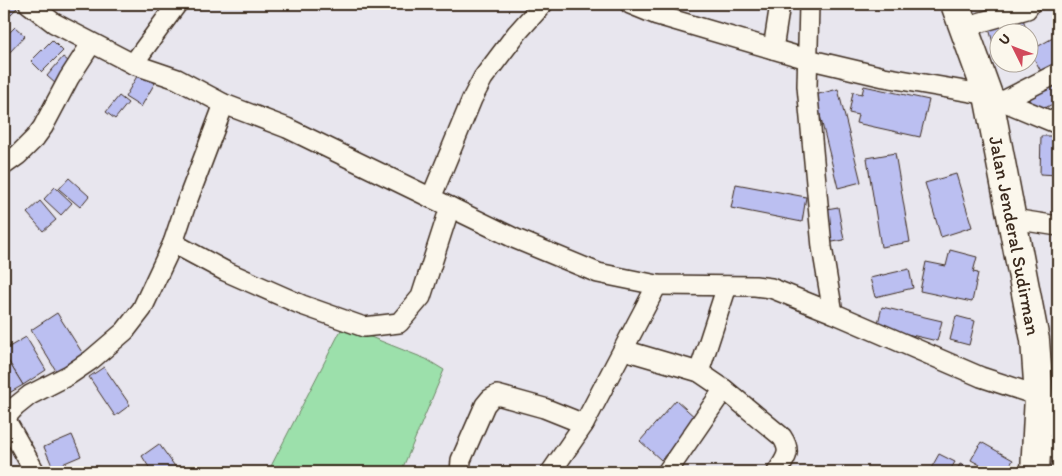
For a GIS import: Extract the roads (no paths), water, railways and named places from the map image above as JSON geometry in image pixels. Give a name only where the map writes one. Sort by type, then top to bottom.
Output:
[{"type":"main road","name":"Jalan Jenderal Sudirman","points":[[960,16],[995,98],[1013,219],[1035,340],[1040,396],[1048,446],[1035,472]]},
{"type":"street","points":[[29,4],[54,23],[91,44],[133,64],[177,79],[224,104],[288,128],[516,239],[598,273],[657,285],[754,286],[771,288],[981,377],[1040,396]]},
{"type":"street","points":[[133,64],[177,4]]},
{"type":"street","points":[[431,198],[472,99],[483,78],[517,33],[543,4]]},
{"type":"street","points":[[630,4],[657,15],[807,59],[884,77],[995,98],[1058,124]]},
{"type":"street","points":[[773,49],[780,4]]},
{"type":"street","points":[[809,4],[806,86],[821,238],[833,313]]},
{"type":"street","points":[[960,16],[1027,9],[1030,4]]},
{"type":"street","points":[[4,164],[18,155],[43,127],[66,84],[91,44]]},
{"type":"street","points":[[995,98],[1058,73]]},
{"type":"street","points":[[35,472],[5,418],[30,395],[69,375],[91,360],[125,331],[142,309],[173,243],[184,207],[224,104]]},
{"type":"street","points":[[173,243],[225,271],[302,305],[364,327],[399,324],[421,297],[450,207]]},
{"type":"street","points":[[1013,219],[1058,226]]},
{"type":"street","points":[[551,472],[584,424],[657,285]]},
{"type":"street","points":[[699,372],[727,286]]},
{"type":"street","points":[[624,350],[699,372],[724,389],[782,437],[787,445],[788,454],[777,472]]},
{"type":"street","points":[[667,472],[724,389]]},
{"type":"street","points":[[460,472],[461,460],[485,405],[497,396],[544,408],[584,424]]}]
